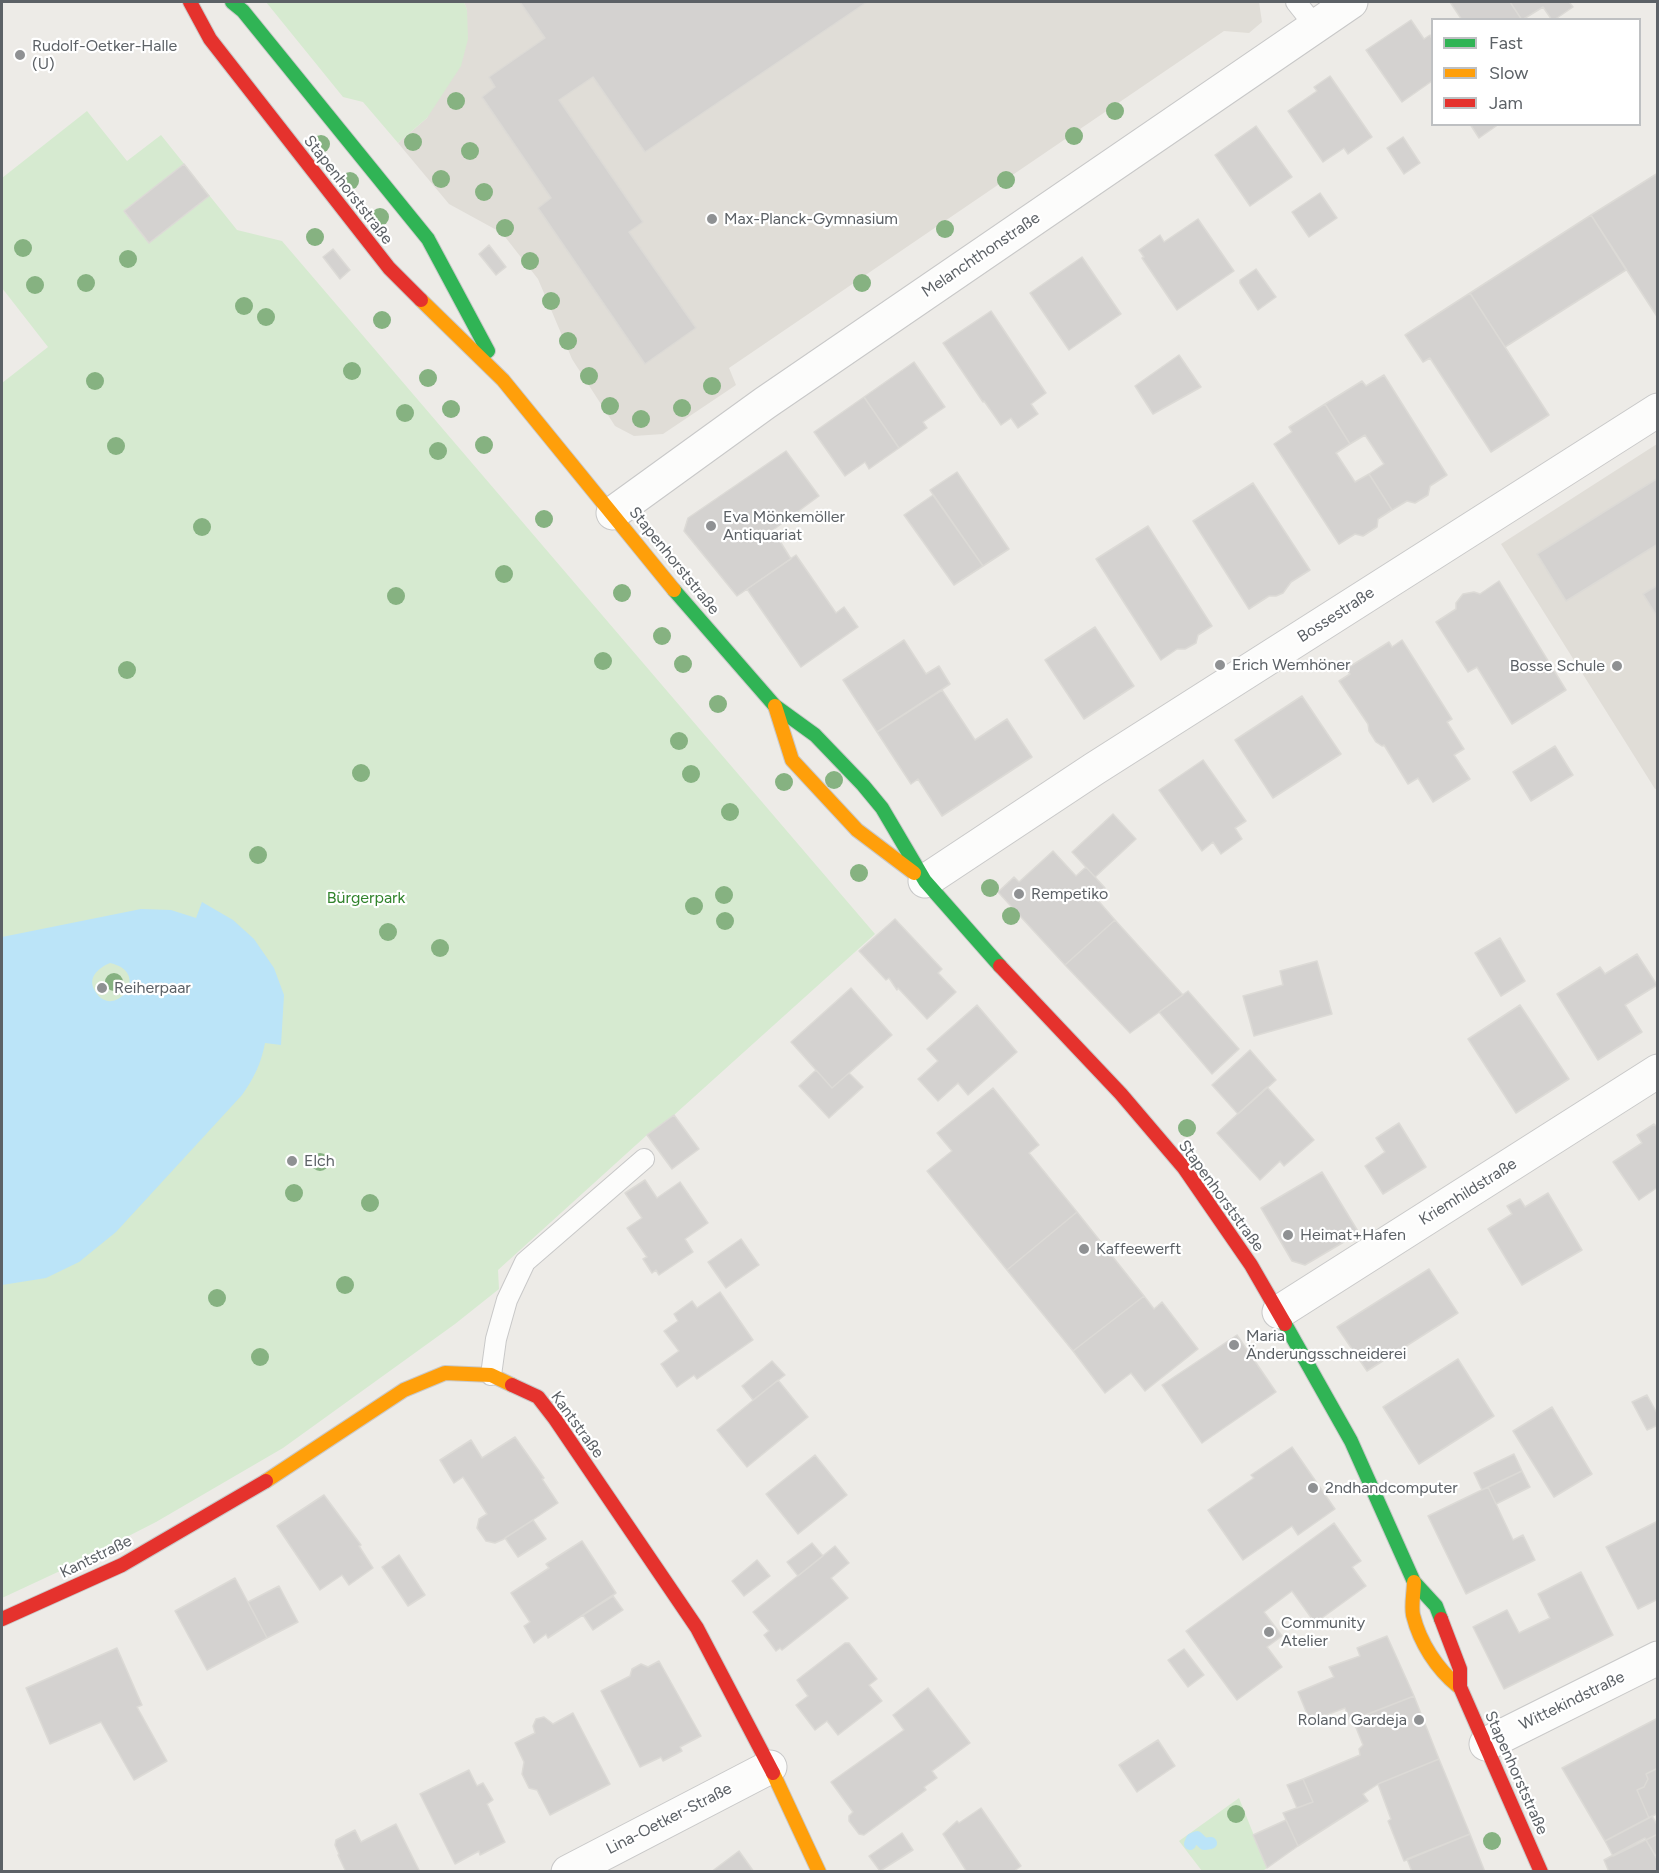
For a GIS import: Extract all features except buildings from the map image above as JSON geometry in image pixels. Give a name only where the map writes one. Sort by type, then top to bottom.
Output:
[{"type":"main road","name":"Stapenhorststraße","points":[[190,2],[210,39],[389,268],[503,380],[613,513],[654,567],[776,706],[815,735],[882,808],[925,881],[991,957],[1121,1094],[1184,1168],[1228,1230],[1279,1312],[1351,1441],[1414,1582],[1436,1606],[1460,1669],[1460,1687],[1540,1872]]},
{"type":"main road","name":"Stapenhorststraße","points":[[232,2],[243,11],[428,239],[503,380]]},
{"type":"main road","name":"Stapenhorststraße","points":[[776,706],[792,760],[857,831],[925,881]]},
{"type":"main road","name":"Kantstraße","points":[[2,1618],[122,1565],[250,1492],[404,1389],[445,1374],[491,1375],[538,1397],[697,1628],[770,1767],[819,1872]]},
{"type":"main road","name":"Stapenhorststraße","points":[[1414,1582],[1413,1614],[1425,1645],[1442,1673],[1460,1687]]},
{"type":"street","name":"Melanchthonstraße","points":[[613,513],[1306,14],[1351,2]]},
{"type":"street","name":"Bossestraße","points":[[925,881],[1055,794],[1658,410]]},
{"type":"street","name":"Kriemhildstraße","points":[[1279,1312],[1658,1071]]},
{"type":"street","name":"Wittekindstraße","points":[[1486,1744],[1658,1658]]},
{"type":"street","name":"Lina-Oetker-Straße","points":[[568,1872],[770,1767]]},
{"type":"lane","points":[[491,1375],[496,1339],[507,1300],[525,1262],[644,1159]]},
{"type":"shaded area","name":"Max-Planck-Gymnasium","points":[[464,2],[1259,2],[1262,22],[1249,33],[1224,31],[729,368],[736,385],[663,434],[634,436],[615,426],[572,359],[538,279],[502,233],[449,204],[398,143],[427,118],[467,10]]},
{"type":"shaded area","name":"Bosse Schule","points":[[1657,444],[1658,788],[1655,789],[1501,544]]},
{"type":"green space","points":[[266,2],[464,2],[467,10],[468,39],[461,66],[427,118],[398,143],[363,102],[343,97]]},
{"type":"green space","name":"Bürgerpark","points":[[87,111],[127,161],[161,135],[237,230],[282,241],[875,934],[498,1270],[499,1289],[455,1324],[283,1448],[156,1522],[2,1598],[2,383],[48,347],[2,288],[2,178]]},
{"type":"green space","points":[[1239,1798],[1267,1868],[1261,1872],[1202,1871],[1179,1841]]},
{"type":"water","points":[[202,902],[233,920],[254,939],[274,968],[284,995],[281,1045],[265,1043],[256,1070],[242,1095],[116,1232],[79,1262],[46,1278],[2,1285],[2,937],[141,909],[171,910],[196,918]],"holes":[[[110,963],[123,968],[129,976],[126,992],[111,1001],[103,999],[93,986],[95,974]]]},
{"type":"waterway","points":[[1190,1844],[1192,1839],[1197,1837],[1204,1844],[1211,1843]]},
{"type":"traffic: fast","points":[[232,2],[243,11],[428,239],[488,351]]},
{"type":"traffic: fast","points":[[674,590],[775,706],[815,735],[863,785],[882,808],[925,881],[1000,966]]},
{"type":"traffic: fast","points":[[1285,1324],[1351,1441],[1414,1582],[1436,1606],[1441,1619]]},
{"type":"traffic: slow","points":[[421,300],[503,380],[674,590]]},
{"type":"traffic: slow","points":[[775,706],[792,760],[857,830],[914,873]]},
{"type":"traffic: slow","points":[[266,1481],[404,1390],[445,1373],[491,1375],[512,1385]]},
{"type":"traffic: slow","points":[[1414,1582],[1412,1611],[1420,1636],[1436,1663],[1458,1686]]},
{"type":"traffic: slow","points":[[773,1773],[819,1872]]},
{"type":"traffic: jam","points":[[190,2],[210,39],[389,268],[421,300]]},
{"type":"traffic: jam","points":[[1000,966],[1121,1094],[1184,1168],[1251,1265],[1285,1324]]},
{"type":"traffic: jam","points":[[512,1385],[538,1397],[555,1419],[697,1628],[773,1773]]},
{"type":"traffic: jam","points":[[2,1619],[122,1565],[266,1481]]},
{"type":"traffic: jam","points":[[1441,1619],[1460,1669],[1460,1687],[1541,1872]]},
{"type":"place","name":"Rudolf-Oetker-Halle (U)","points":[[20,55]]},
{"type":"place","name":"Max-Planck-Gymnasium","points":[[712,219]]},
{"type":"place","name":"Eva Mönkemöller Antiquariat","points":[[711,526]]},
{"type":"place","name":"Erich Wemhöner","points":[[1220,665]]},
{"type":"place","name":"Bosse Schule","points":[[1617,666]]},
{"type":"place","name":"Rempetiko","points":[[1019,894]]},
{"type":"place","name":"Reiherpaar","points":[[102,988]]},
{"type":"place","name":"Elch","points":[[292,1161]]},
{"type":"place","name":"Heimat+Hafen","points":[[1288,1235]]},
{"type":"place","name":"Kaffeewerft","points":[[1084,1249]]},
{"type":"place","name":"Maria Änderungsschneiderei","points":[[1234,1345]]},
{"type":"place","name":"2ndhandcomputer","points":[[1313,1488]]},
{"type":"place","name":"Community Atelier","points":[[1269,1632]]},
{"type":"place","name":"Roland Gardeja","points":[[1419,1720]]}]
